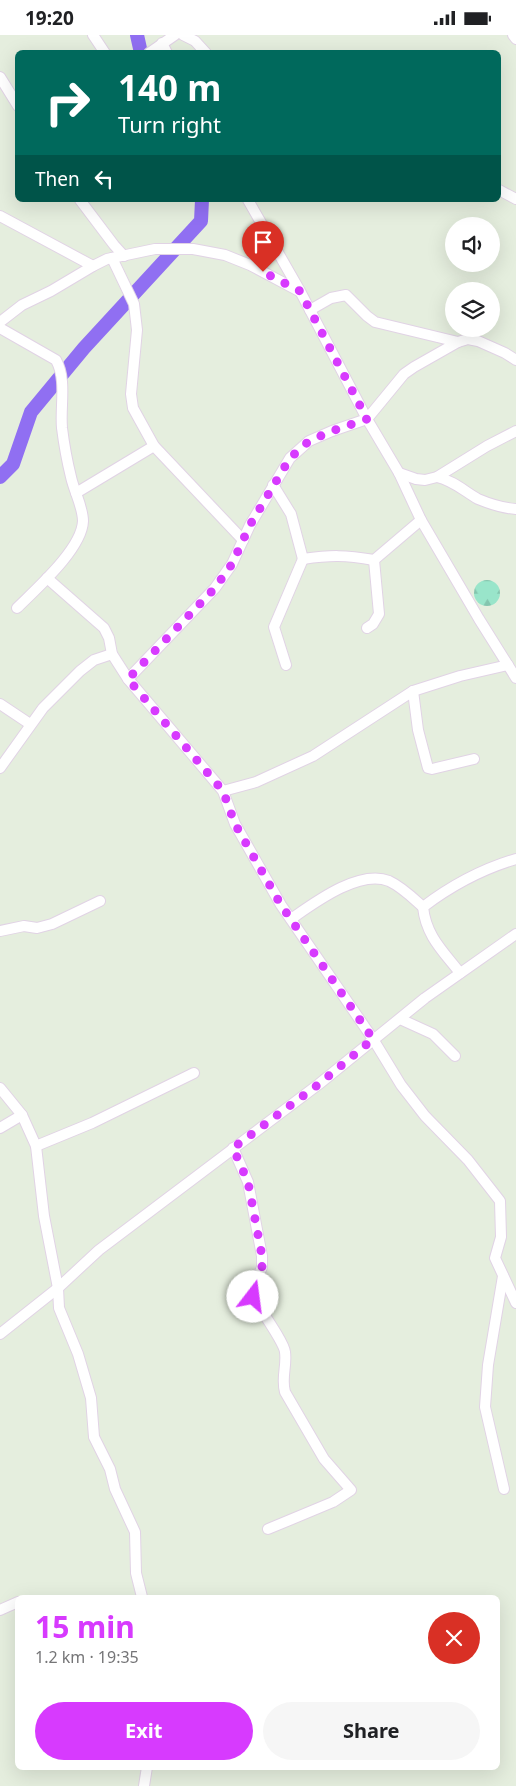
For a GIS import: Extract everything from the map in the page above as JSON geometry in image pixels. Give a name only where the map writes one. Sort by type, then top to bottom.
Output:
[{"type":"street","points":[[93,35],[103,50]]},
{"type":"street","points":[[165,48],[175,35]]},
{"type":"street","points":[[183,35],[195,41],[203,50]]},
{"type":"street","points":[[514,35],[516,39]]},
{"type":"street","points":[[0,77],[15,101]]},
{"type":"street","points":[[501,191],[516,199]]},
{"type":"street","points":[[82,202],[124,256]]},
{"type":"street","points":[[223,791],[256,782],[313,756],[413,691],[460,676],[513,671],[479,619],[421,520],[399,473],[367,419],[300,291],[249,202]]},
{"type":"street","points":[[0,216],[92,266]]},
{"type":"street","points":[[0,322],[22,305],[51,291],[92,266],[112,258],[155,249],[193,249],[225,255],[250,265],[300,291]]},
{"type":"street","points":[[112,258],[134,304],[137,330],[131,394],[133,408],[154,446],[243,540]]},
{"type":"street","points":[[310,310],[331,298],[346,295],[367,316],[376,322],[458,342]]},
{"type":"street","points":[[0,329],[56,360],[59,365],[62,385],[62,426],[71,477],[82,516],[82,527],[66,557],[17,608]]},
{"type":"street","points":[[128,679],[215,588],[232,564],[250,525],[290,458],[309,441],[367,419],[404,374],[458,342],[468,339],[478,341],[516,360]]},
{"type":"street","points":[[399,473],[425,480],[437,477],[487,446],[516,431]]},
{"type":"street","points":[[76,493],[154,446]]},
{"type":"street","points":[[437,477],[455,483],[479,499],[494,505],[516,509]]},
{"type":"street","points":[[274,485],[291,514],[303,559],[274,627],[286,665]]},
{"type":"street","points":[[374,560],[421,520]]},
{"type":"street","points":[[303,559],[331,555],[374,560]]},
{"type":"street","points":[[367,629],[373,624],[379,614],[374,560]]},
{"type":"street","points":[[47,578],[104,628],[109,638],[112,654],[128,679],[223,791],[235,824],[281,905],[373,1039],[410,1097],[425,1116],[468,1160],[500,1201],[501,1237],[495,1258],[516,1303]]},
{"type":"street","points":[[0,768],[43,708],[80,671],[94,660],[112,654]]},
{"type":"street","points":[[413,691],[418,730],[428,768],[432,769],[474,759]]},
{"type":"street","points":[[0,704],[30,724]]},
{"type":"street","points":[[423,907],[456,885],[491,867],[516,859]]},
{"type":"street","points":[[291,919],[318,900],[340,888],[364,880],[377,879],[388,881],[423,907],[424,921],[428,931],[460,973]]},
{"type":"street","points":[[0,931],[24,926],[36,927],[52,923],[100,901]]},
{"type":"street","points":[[2,1330],[58,1288],[99,1250],[319,1084],[373,1039],[460,973],[516,934]]},
{"type":"street","points":[[400,1019],[434,1034],[455,1056]]},
{"type":"street","points":[[36,1146],[92,1123],[194,1073]]},
{"type":"street","points":[[0,1088],[22,1115],[36,1146],[44,1216],[58,1288],[59,1308],[78,1354],[91,1398],[94,1437],[110,1469],[115,1489],[134,1532],[136,1573],[142,1595]]},
{"type":"street","points":[[0,1128],[22,1115]]},
{"type":"street","points":[[233,1148],[248,1182],[262,1256],[262,1267],[252,1292],[253,1297],[285,1349],[282,1383],[285,1392],[324,1459],[351,1491],[333,1502],[268,1529]]},
{"type":"street","points":[[503,1276],[488,1365],[486,1407],[504,1489]]},
{"type":"street","points":[[0,1610],[15,1603]]},
{"type":"street","points":[[144,1786],[147,1770]]},
{"type":"green space","points":[[487,580],[496,584],[500,593],[496,602],[487,606],[478,602],[474,593],[478,584]]},
{"type":"waterway","points":[[137,35],[140,50]]},
{"type":"waterway","points":[[0,477],[13,464],[31,412],[84,348],[201,221],[202,202]]},
{"type":"route","points":[[253,1297],[252,1292],[262,1267],[262,1256],[248,1182],[233,1148],[319,1084],[373,1039],[281,905],[235,824],[223,791],[128,679],[215,588],[232,564],[250,525],[290,458],[309,441],[367,419],[300,291],[263,272]]}]
